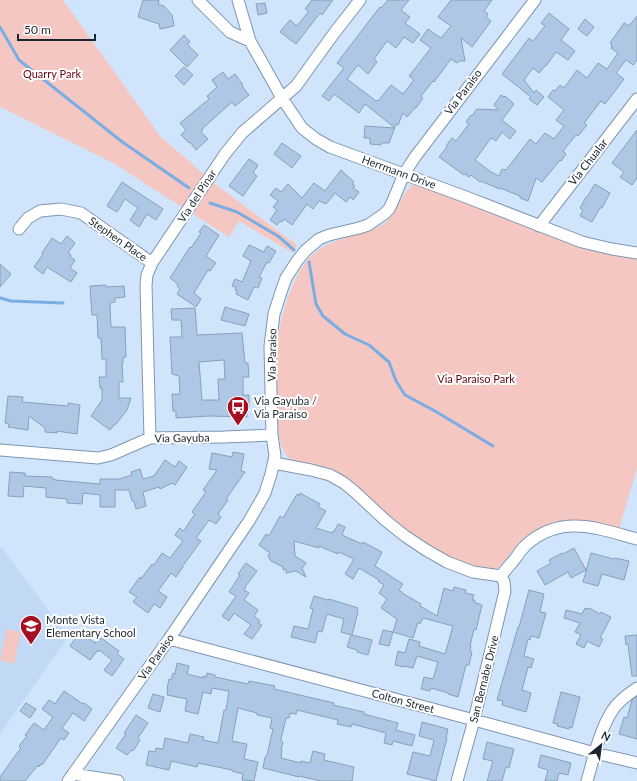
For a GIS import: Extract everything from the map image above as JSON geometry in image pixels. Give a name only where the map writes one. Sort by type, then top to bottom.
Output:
[{"type":"street","points":[[198,0],[230,32],[250,41]]},
{"type":"street","name":"Herrmann Drive","points":[[238,0],[250,41],[282,98],[302,128],[316,139],[330,147],[582,242],[637,253]]},
{"type":"street","name":"Via del Pinar","points":[[150,438],[146,285],[147,275],[152,263],[225,154],[242,134],[296,86],[360,0]]},
{"type":"street","name":"Via Paraiso","points":[[70,777],[169,639],[256,510],[268,484],[276,456],[272,434],[270,346],[274,314],[286,278],[305,251],[319,239],[368,225],[384,214],[392,203],[404,174],[420,150],[535,0]]},
{"type":"street","name":"Via Chualar","points":[[538,226],[637,99]]},
{"type":"street","name":"Stephen Place","points":[[19,229],[28,218],[40,211],[61,210],[82,213],[152,263]]},
{"type":"street","name":"Via Gayuba","points":[[0,450],[98,458],[111,455],[150,438],[224,437],[272,434]]},
{"type":"street","points":[[274,463],[330,475],[344,483],[405,536],[447,562],[473,572],[501,576],[525,546],[537,536],[550,530],[573,525],[597,528],[637,539]]},
{"type":"street","name":"San Bernabe Drive","points":[[457,781],[474,720],[505,591],[504,582],[501,576]]},
{"type":"street","name":"Colton Street","points":[[169,639],[637,763]]},
{"type":"street","points":[[587,781],[603,729],[613,710],[625,696],[637,688]]},
{"type":"street","points":[[70,777],[118,781]]},
{"type":"shaded area","name":"Monte Vista Elementary School","points":[[0,548],[3,549],[68,637],[0,734]]},
{"type":"green space","name":"Quarry Park","points":[[0,0],[63,0],[160,136],[215,184],[297,245],[293,253],[239,221],[229,237],[113,163],[0,107]]},
{"type":"green space","name":"Via Paraiso Park","points":[[412,185],[420,186],[637,258],[637,469],[619,529],[583,522],[555,522],[543,526],[526,536],[501,566],[489,569],[474,567],[458,562],[440,553],[407,532],[371,503],[338,472],[323,466],[293,461],[285,453],[279,437],[278,426],[276,385],[277,346],[285,306],[292,286],[307,261],[320,249],[336,241],[379,227],[389,220]]},
{"type":"green space","points":[[7,629],[21,632],[14,664],[0,660]]},
{"type":"building","points":[[143,0],[159,0],[158,4],[164,6],[172,15],[174,26],[160,29],[159,24],[138,17]]},
{"type":"building","points":[[312,0],[333,0],[322,15],[320,13],[296,44],[280,32],[290,20],[297,26],[309,11],[305,9]]},
{"type":"building","points":[[388,0],[409,0],[401,10],[410,17],[405,23],[420,34],[413,43],[404,37],[396,48],[387,41],[374,59],[377,62],[368,74],[358,65],[347,79],[376,101],[378,101],[391,85],[403,94],[414,80],[409,76],[431,48],[420,40],[428,29],[441,38],[451,26],[438,17],[451,0],[492,0],[484,11],[488,14],[486,17],[491,21],[472,47],[461,38],[465,61],[459,61],[457,63],[451,59],[434,82],[433,81],[421,96],[423,98],[416,108],[407,117],[403,113],[398,125],[396,124],[395,128],[365,104],[359,113],[334,94],[329,101],[322,96],[344,68],[337,63],[380,7],[381,8]]},
{"type":"building","points":[[265,3],[267,13],[258,15],[256,4]]},
{"type":"building","points":[[549,13],[569,29],[561,40],[575,51],[568,60],[556,52],[539,73],[533,68],[524,80],[534,93],[536,90],[544,97],[537,105],[529,99],[531,97],[502,74],[529,38],[533,41],[545,26],[541,23]]},
{"type":"building","points":[[637,16],[637,60],[633,65],[626,60],[616,73],[624,79],[605,104],[601,101],[584,123],[587,125],[578,136],[576,135],[563,151],[566,154],[561,161],[560,160],[542,182],[536,178],[528,201],[500,188],[480,182],[471,175],[469,177],[465,174],[464,175],[439,157],[452,138],[456,141],[469,124],[466,122],[477,109],[499,110],[494,105],[501,95],[504,97],[505,96],[514,104],[502,120],[516,131],[510,139],[502,132],[496,141],[491,138],[475,160],[499,176],[502,169],[506,170],[530,139],[536,144],[545,133],[554,139],[564,126],[556,120],[564,110],[548,97],[553,90],[555,91],[560,85],[564,88],[577,70],[587,78],[598,63],[607,69],[618,53],[611,48],[613,47],[610,43],[624,23],[629,26]]},
{"type":"building","points":[[585,19],[594,27],[587,36],[578,29]]},
{"type":"building","points":[[184,35],[190,42],[187,44],[198,55],[187,67],[170,50]]},
{"type":"building","points":[[184,67],[193,75],[184,85],[175,76]]},
{"type":"building","points":[[223,72],[228,79],[235,74],[249,95],[235,106],[232,102],[202,129],[203,130],[201,132],[208,139],[196,150],[190,142],[189,143],[181,135],[186,130],[180,123],[209,99],[207,96],[217,87],[212,80]]},
{"type":"building","points":[[365,126],[395,128],[389,143],[381,143],[381,145],[370,144],[370,138],[364,138]]},
{"type":"building","points":[[637,130],[637,178],[632,185],[620,177],[624,172],[612,163]]},
{"type":"building","points":[[282,143],[301,156],[292,168],[274,154]]},
{"type":"building","points":[[249,159],[258,165],[253,173],[257,176],[243,196],[229,186]]},
{"type":"building","points":[[341,170],[354,182],[352,184],[355,186],[353,188],[359,192],[353,200],[350,197],[346,202],[335,193],[326,204],[319,201],[313,209],[307,204],[292,225],[284,219],[277,225],[270,220],[277,210],[273,207],[278,201],[270,195],[276,188],[281,192],[288,184],[302,198],[314,183],[325,191]]},
{"type":"building","points":[[122,182],[163,209],[156,220],[147,214],[139,227],[130,220],[138,208],[125,199],[117,212],[107,206]]},
{"type":"building","points":[[595,184],[610,193],[592,222],[580,216],[583,210],[580,208]]},
{"type":"building","points":[[204,225],[219,235],[206,256],[216,263],[210,271],[208,270],[194,293],[201,299],[196,307],[177,294],[180,289],[177,286],[178,284],[170,278],[201,233],[199,232]]},
{"type":"building","points":[[67,236],[75,243],[68,253],[71,255],[70,257],[75,260],[70,268],[77,273],[71,282],[47,267],[43,274],[34,267],[52,238],[61,244]]},
{"type":"building","points":[[249,245],[264,252],[267,246],[276,251],[269,263],[267,262],[259,277],[262,278],[258,288],[254,287],[248,300],[236,294],[236,287],[232,286],[235,279],[242,282],[251,261],[243,256]]},
{"type":"building","points":[[0,264],[11,274],[0,287]]},
{"type":"building","points":[[106,285],[106,287],[124,286],[125,297],[115,298],[115,302],[110,303],[111,327],[125,327],[126,357],[123,357],[123,382],[119,382],[119,398],[131,398],[127,410],[110,430],[91,416],[102,400],[102,388],[100,388],[99,377],[106,377],[106,359],[102,359],[101,338],[98,338],[97,315],[92,315],[90,286]]},
{"type":"building","points":[[225,307],[249,314],[245,326],[221,320]]},
{"type":"building","points":[[195,308],[197,335],[242,333],[245,363],[248,363],[249,377],[243,377],[243,395],[249,395],[247,417],[209,416],[176,418],[176,411],[173,411],[172,394],[180,394],[179,376],[172,374],[170,337],[182,337],[181,320],[172,320],[171,309]],"holes":[[[224,360],[225,379],[218,379],[219,400],[202,400],[199,362]]]},
{"type":"building","points":[[8,396],[23,397],[22,402],[68,406],[68,403],[80,405],[77,434],[57,431],[57,433],[45,432],[45,428],[29,416],[28,430],[8,427],[9,424],[5,423]]},
{"type":"building","points":[[233,452],[244,454],[241,471],[245,472],[226,499],[228,500],[218,514],[221,517],[216,524],[209,520],[196,538],[201,541],[176,577],[171,573],[158,591],[167,597],[160,608],[154,604],[148,613],[133,602],[137,597],[129,592],[152,564],[154,565],[162,553],[170,558],[183,541],[175,535],[180,528],[183,531],[185,529],[195,514],[192,512],[206,492],[203,490],[217,470],[209,469],[212,453],[232,457]]},
{"type":"building","points":[[165,460],[175,467],[179,461],[187,467],[175,485],[172,483],[160,489],[159,487],[143,492],[146,506],[136,509],[129,490],[115,490],[115,507],[100,507],[100,495],[83,493],[82,504],[67,503],[67,499],[46,497],[46,488],[24,486],[23,497],[8,496],[10,472],[25,473],[25,476],[52,477],[52,479],[55,480],[100,484],[100,479],[119,479],[132,475],[131,472],[140,469],[143,479],[154,476]]},
{"type":"building","points":[[300,493],[320,504],[318,507],[326,511],[316,528],[332,533],[338,524],[345,527],[342,535],[362,544],[363,542],[382,552],[375,566],[403,584],[399,590],[421,604],[420,606],[437,616],[444,588],[453,591],[454,587],[466,590],[465,593],[474,595],[472,600],[475,600],[474,602],[482,605],[476,630],[474,629],[470,646],[470,651],[472,652],[469,665],[466,665],[458,697],[431,688],[430,691],[421,689],[424,677],[433,679],[438,662],[417,656],[413,668],[395,665],[398,651],[405,653],[409,639],[420,642],[419,646],[445,654],[453,626],[423,618],[420,624],[418,622],[413,638],[393,632],[397,619],[381,608],[387,599],[379,593],[384,585],[378,581],[379,580],[359,568],[353,579],[345,574],[354,559],[339,552],[338,554],[319,546],[319,548],[294,541],[295,556],[306,563],[302,568],[306,577],[296,571],[286,573],[286,569],[283,570],[283,567],[271,561],[268,556],[270,553],[259,545],[266,534],[269,536],[280,516],[283,518],[297,494],[299,496]]},
{"type":"building","points":[[574,548],[586,570],[571,578],[568,572],[545,585],[537,571],[551,563],[549,560]]},
{"type":"building","points":[[591,553],[629,561],[624,580],[602,574],[598,586],[583,582]]},
{"type":"building","points":[[246,563],[257,571],[245,587],[244,590],[249,593],[244,600],[258,610],[254,616],[260,621],[258,623],[262,625],[252,639],[244,634],[251,625],[234,613],[229,621],[222,616],[236,596],[229,592],[240,575],[238,574]]},
{"type":"building","points":[[529,590],[544,594],[540,612],[546,613],[539,638],[531,636],[530,640],[528,639],[524,656],[534,659],[531,668],[528,667],[522,690],[531,693],[526,712],[502,705],[503,701],[497,700]]},
{"type":"building","points":[[314,596],[358,608],[352,635],[372,640],[368,655],[347,647],[351,635],[341,632],[344,619],[327,614],[322,632],[318,631],[315,643],[291,637],[294,626],[308,629],[313,609],[310,608]]},
{"type":"building","points":[[585,608],[589,608],[600,614],[601,612],[611,617],[600,638],[603,639],[599,647],[587,641],[584,648],[576,644],[581,635],[575,632],[580,623],[564,618],[566,610],[582,614]]},
{"type":"building","points":[[383,630],[393,632],[389,646],[379,644]]},
{"type":"building","points":[[80,632],[95,643],[98,638],[100,640],[101,638],[119,651],[117,654],[124,659],[112,676],[104,670],[112,660],[99,650],[90,660],[70,646]]},
{"type":"building","points":[[637,635],[637,676],[632,676],[628,644],[626,645],[625,636]]},
{"type":"building","points":[[177,663],[189,666],[187,674],[203,678],[203,676],[206,677],[207,673],[215,675],[215,677],[248,684],[249,681],[275,686],[274,689],[334,703],[333,705],[364,712],[364,714],[398,723],[396,730],[415,735],[412,746],[393,741],[392,745],[384,743],[386,733],[352,724],[351,727],[337,724],[338,720],[297,710],[296,714],[290,713],[289,718],[286,718],[281,739],[283,742],[281,758],[301,763],[301,761],[310,763],[313,751],[325,754],[324,760],[354,767],[352,781],[321,781],[299,777],[263,768],[273,729],[270,728],[272,718],[257,715],[257,713],[238,708],[232,741],[247,744],[244,759],[258,762],[254,781],[242,780],[243,774],[232,770],[198,763],[197,767],[171,761],[169,770],[146,765],[149,751],[155,752],[156,748],[163,749],[165,738],[188,743],[190,734],[204,737],[203,740],[218,743],[229,691],[212,688],[211,694],[203,692],[198,714],[185,711],[187,699],[167,695],[169,679],[171,680],[173,673],[175,674]]},
{"type":"building","points":[[64,691],[92,709],[84,721],[73,713],[62,728],[69,733],[64,740],[61,738],[42,765],[41,764],[39,767],[38,765],[25,781],[0,781],[0,777],[21,748],[19,746],[27,736],[25,735],[34,723],[44,730],[53,717],[42,709],[49,700],[55,704]]},
{"type":"building","points":[[561,692],[580,697],[572,728],[569,727],[569,729],[557,726],[558,724],[553,723]]},
{"type":"building","points":[[153,694],[164,697],[160,712],[148,708]]},
{"type":"building","points":[[637,696],[637,739],[619,734],[624,717],[627,718],[632,700]]},
{"type":"building","points":[[26,703],[36,709],[30,718],[20,711]]},
{"type":"building","points":[[136,715],[148,723],[138,738],[140,740],[133,751],[132,750],[127,755],[116,748],[126,734],[124,733]]},
{"type":"building","points":[[422,722],[448,729],[436,781],[407,774],[413,752],[430,756],[434,740],[419,736]]},
{"type":"building","points":[[487,742],[514,749],[509,768],[506,767],[502,781],[487,781],[493,761],[483,759]]},
{"type":"building","points":[[541,755],[571,763],[568,775],[559,773],[557,781],[545,781],[548,770],[538,767]]},
{"type":"waterway","points":[[0,27],[19,60],[121,141],[189,188]]},
{"type":"waterway","points":[[210,203],[237,212],[278,236],[294,250]]},
{"type":"waterway","points":[[309,262],[316,304],[323,316],[345,334],[369,345],[389,362],[396,381],[405,395],[493,446]]},
{"type":"waterway","points":[[0,298],[11,301],[63,303]]},
{"type":"place","name":"Via Gayuba / Via Paraiso","points":[[238,426]]},
{"type":"place","name":"Monte Vista Elementary School","points":[[31,646]]}]
